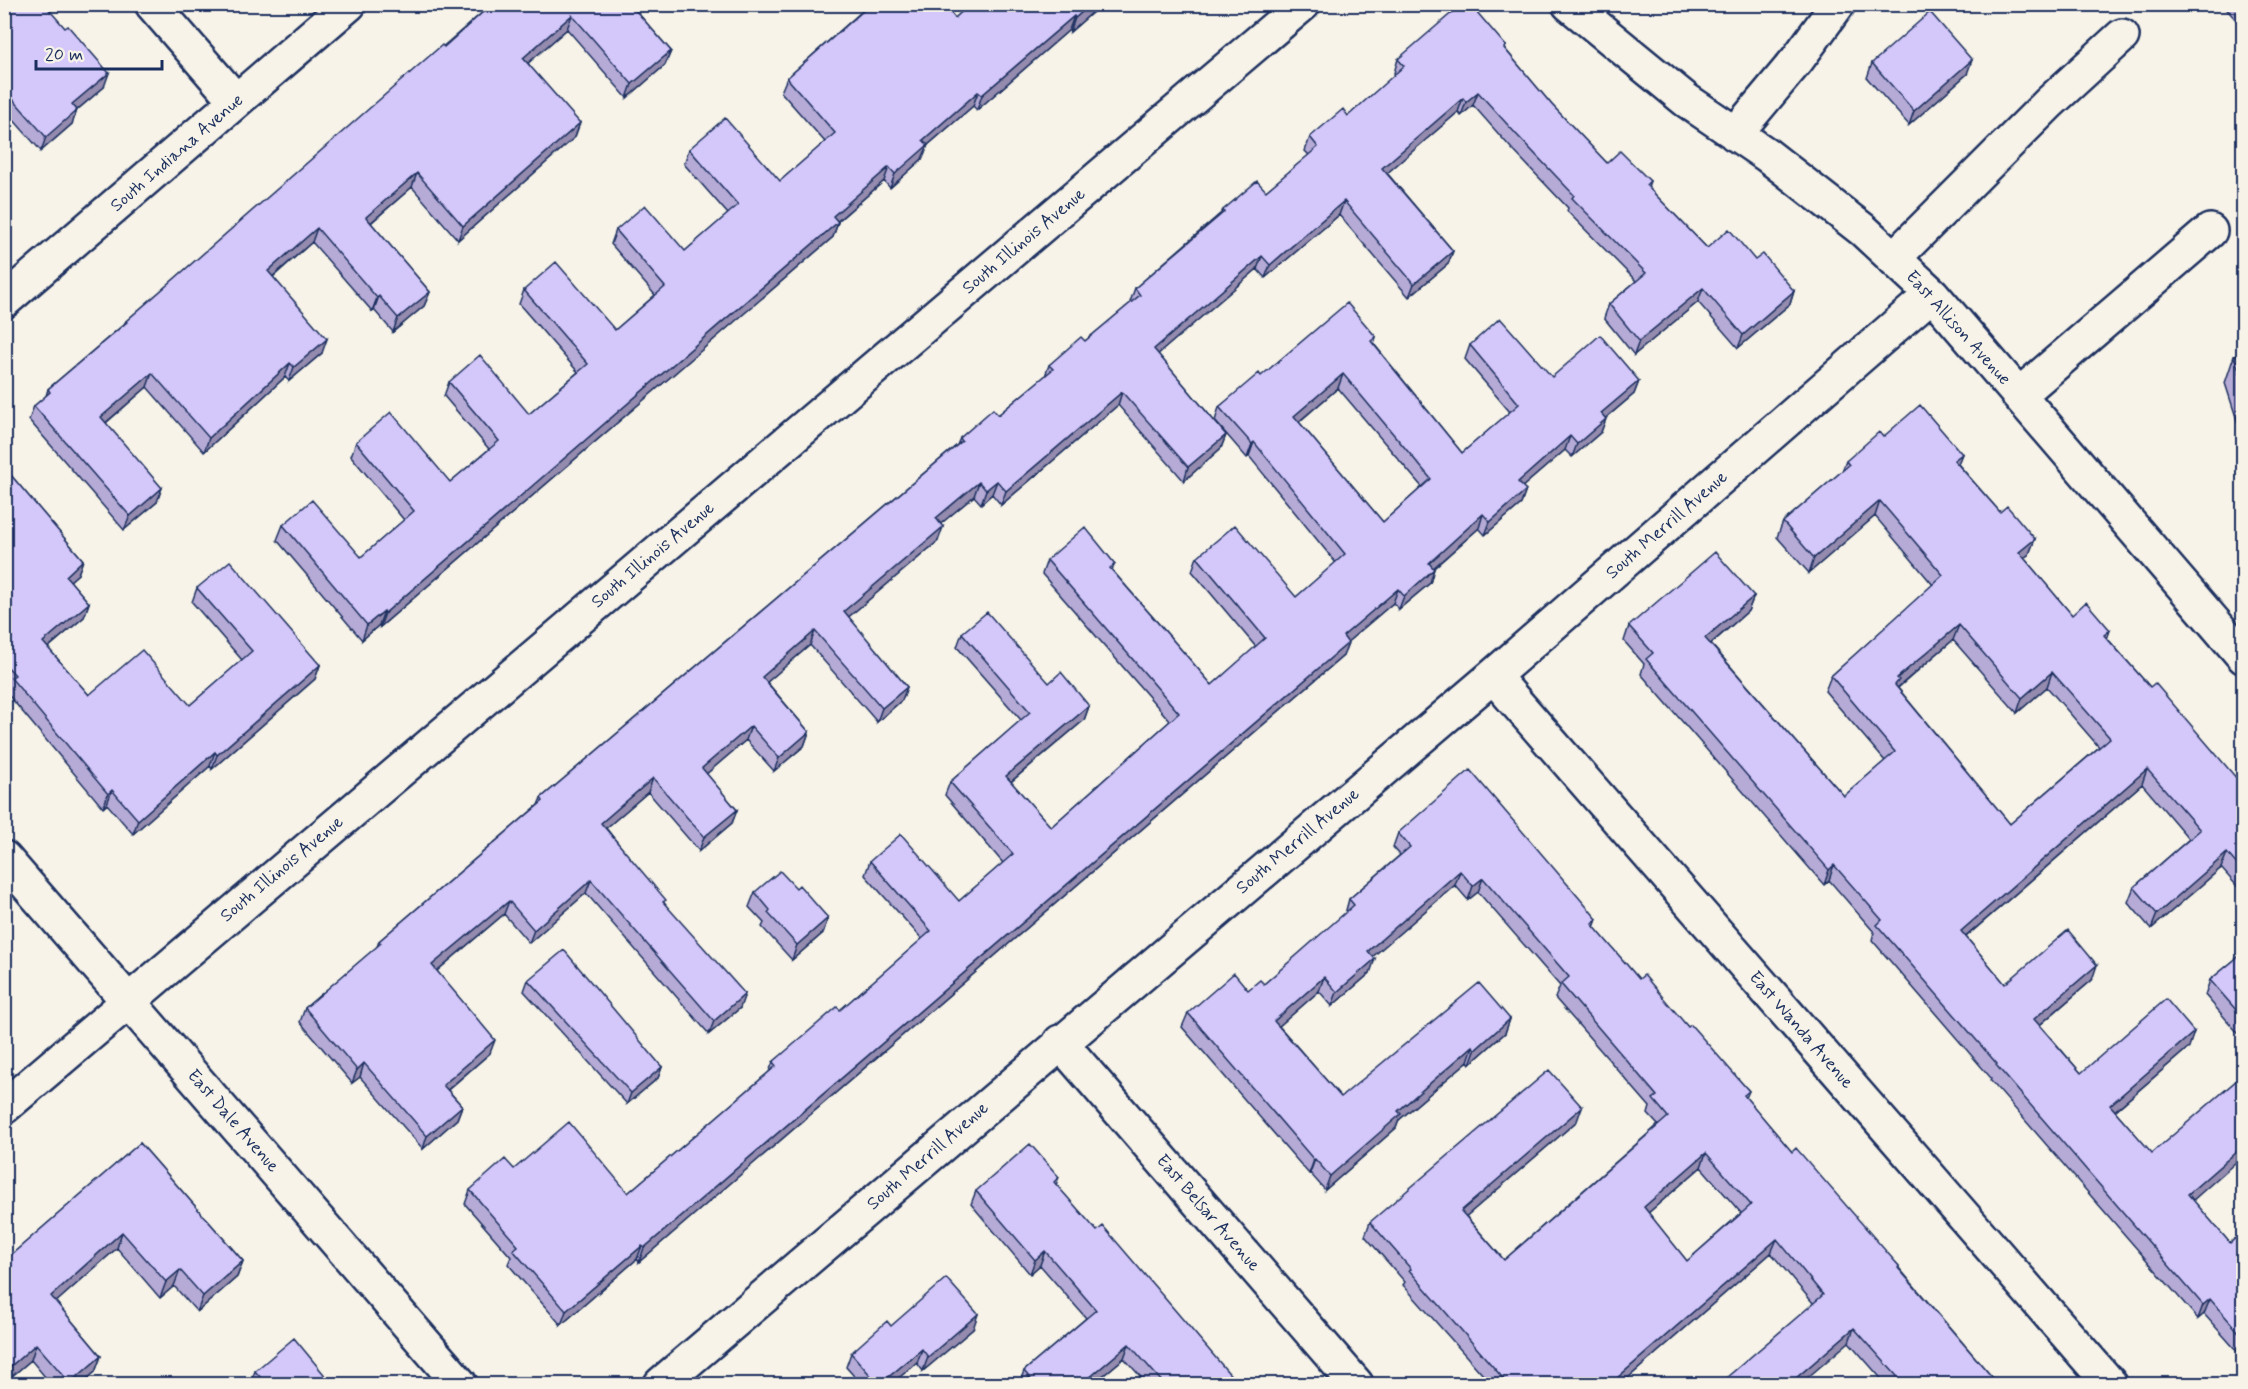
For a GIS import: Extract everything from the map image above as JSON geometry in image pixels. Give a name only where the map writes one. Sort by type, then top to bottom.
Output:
[{"type":"street","points":[[152,4],[236,101]]},
{"type":"street","name":"South Indiana Avenue","points":[[4,301],[349,4]]},
{"type":"street","name":"South Illinois Avenue","points":[[4,1107],[1303,4]]},
{"type":"street","name":"East Allison Avenue","points":[[1569,4],[1686,100],[1767,155],[1863,230],[1932,294],[2244,657]]},
{"type":"street","points":[[1735,134],[1797,60],[1838,4]]},
{"type":"street","points":[[1894,258],[2049,103],[2122,36]]},
{"type":"street","points":[[2019,395],[2210,231]]},
{"type":"street","name":"South Merrill Avenue","points":[[661,1384],[1060,1042],[1493,676],[1932,294]]},
{"type":"street","name":"East Wanda Avenue","points":[[1493,676],[2110,1384]]},
{"type":"street","name":"East Dale Avenue","points":[[4,858],[460,1384]]},
{"type":"street","name":"East Belsar Avenue","points":[[1060,1042],[1356,1384]]},
{"type":"building","points":[[4,4],[44,4],[65,28],[68,26],[109,73],[72,104],[77,110],[46,137],[4,89]]},
{"type":"building","points":[[492,4],[630,4],[671,51],[632,84],[572,15],[523,58],[580,123],[463,226],[417,173],[366,217],[430,292],[398,318],[379,296],[377,298],[317,228],[268,271],[327,339],[294,367],[290,363],[209,438],[152,373],[101,417],[162,488],[130,516],[34,406],[50,392],[48,389]]},
{"type":"building","points":[[871,4],[943,4],[955,18],[970,4],[1091,4],[982,95],[978,92],[923,140],[928,145],[895,174],[889,167],[833,216],[838,222],[385,613],[384,611],[367,625],[283,525],[312,500],[361,557],[414,511],[356,442],[391,412],[450,482],[499,441],[449,382],[480,355],[529,414],[588,364],[524,290],[556,262],[615,330],[665,287],[616,230],[645,205],[685,251],[738,205],[689,149],[725,118],[780,181],[835,133],[787,78]]},
{"type":"building","points":[[1462,4],[1470,4],[1552,105],[1607,163],[1620,151],[1650,181],[1646,185],[1707,248],[1729,229],[1755,260],[1763,254],[1794,291],[1743,335],[1703,288],[1639,341],[1609,304],[1646,273],[1572,198],[1574,195],[1478,92],[1466,102],[1463,98],[1382,168],[1453,251],[1414,284],[1344,201],[1270,265],[1262,256],[1154,349],[1226,435],[1188,467],[1122,392],[1006,491],[997,481],[986,490],[979,482],[936,518],[943,527],[844,611],[907,687],[882,708],[815,631],[762,677],[809,732],[779,758],[751,726],[702,768],[737,810],[704,837],[653,778],[601,823],[666,900],[663,902],[745,994],[714,1021],[591,880],[534,930],[509,901],[432,965],[495,1040],[443,1085],[462,1106],[427,1136],[364,1063],[357,1070],[305,1008],[381,943],[379,941],[543,801],[541,798],[962,441],[960,438],[993,409],[998,415],[1053,369],[1049,365],[1081,337],[1085,341],[1140,295],[1135,288],[1257,181],[1266,191],[1318,147],[1310,137],[1343,109],[1348,116],[1404,66],[1398,59]]},
{"type":"building","points":[[1930,12],[1972,60],[1914,111],[1872,63]]},
{"type":"building","points":[[1347,303],[1376,337],[1371,341],[1462,453],[1519,404],[1470,345],[1500,318],[1552,377],[1600,335],[1639,381],[1601,413],[1606,419],[1577,444],[1570,436],[1518,482],[1526,490],[1490,522],[1483,514],[1429,563],[1434,569],[1404,596],[1398,589],[1343,636],[1348,643],[644,1248],[642,1246],[566,1311],[513,1250],[518,1246],[470,1190],[505,1159],[514,1169],[569,1122],[628,1193],[776,1066],[773,1062],[837,1007],[840,1010],[931,931],[870,861],[901,834],[959,901],[1013,854],[950,782],[1030,712],[962,633],[987,612],[1049,683],[1061,672],[1089,706],[1006,776],[1051,827],[1179,713],[1047,560],[1085,527],[1115,564],[1110,568],[1212,685],[1265,638],[1197,557],[1235,525],[1296,597],[1345,554],[1254,442],[1252,444],[1219,407],[1259,373],[1261,376]],"holes":[[[1343,374],[1431,479],[1383,522],[1294,416]]]},
{"type":"building","points":[[2244,353],[2244,385],[2234,356]]},
{"type":"building","points":[[1920,405],[1962,454],[1954,460],[2000,512],[2007,506],[2035,539],[2019,552],[2072,615],[2086,602],[2110,630],[2104,635],[2150,687],[2155,683],[2244,787],[2244,873],[2227,853],[2157,914],[2134,887],[2200,830],[2147,769],[1961,931],[2005,984],[2068,930],[2097,965],[2034,1019],[2081,1073],[2166,999],[2194,1032],[2110,1105],[2152,1153],[2244,1074],[2244,1145],[2188,1194],[2230,1243],[2244,1231],[2244,1338],[2210,1299],[2203,1305],[1877,925],[1882,920],[1834,865],[1829,870],[1646,659],[1653,653],[1629,626],[1715,552],[1754,596],[1705,638],[1844,796],[1895,752],[1831,676],[1943,575],[1880,501],[1814,558],[1783,522],[1849,465],[1846,461],[1879,432],[1883,437]],"holes":[[[1959,625],[2022,698],[2052,672],[2110,738],[2010,824],[1895,685],[1899,680],[1897,678]]]},
{"type":"building","points":[[4,467],[83,560],[66,576],[89,603],[43,642],[89,695],[142,650],[190,705],[252,651],[197,588],[230,561],[320,665],[217,755],[215,752],[138,820],[112,790],[108,794],[11,678],[15,675],[4,663]]},
{"type":"building","points":[[1470,770],[1597,919],[1592,924],[1639,979],[1644,975],[1688,1027],[1691,1025],[1749,1091],[1744,1095],[1792,1152],[1796,1148],[1998,1384],[1904,1384],[1854,1328],[1789,1384],[1719,1384],[1823,1295],[1777,1239],[1610,1384],[1508,1384],[1370,1222],[1549,1070],[1582,1107],[1461,1211],[1504,1260],[1668,1117],[1653,1099],[1657,1096],[1561,984],[1569,977],[1483,878],[1473,886],[1460,871],[1368,951],[1375,959],[1337,992],[1324,977],[1274,1021],[1341,1097],[1479,983],[1510,1019],[1475,1050],[1473,1046],[1398,1111],[1401,1114],[1330,1176],[1188,1013],[1234,973],[1248,990],[1260,980],[1264,984],[1354,905],[1349,899],[1410,847],[1398,833]],"holes":[[[1706,1153],[1751,1205],[1687,1261],[1644,1207]]]},
{"type":"building","points":[[780,871],[796,888],[799,885],[828,918],[797,945],[768,913],[770,910],[755,892]]},
{"type":"building","points":[[564,950],[662,1067],[631,1093],[528,980]]},
{"type":"building","points":[[2244,952],[2244,1019],[2210,980]]},
{"type":"building","points":[[140,1143],[243,1261],[203,1296],[180,1270],[166,1282],[122,1232],[51,1296],[101,1356],[70,1383],[36,1344],[4,1372],[4,1261]]},
{"type":"building","points":[[1030,1144],[1059,1177],[1054,1182],[1097,1231],[1103,1226],[1233,1378],[1229,1382],[1231,1384],[1164,1384],[1129,1344],[1082,1384],[1035,1384],[1024,1371],[1096,1310],[1045,1251],[1035,1260],[976,1191]]},
{"type":"building","points":[[946,1278],[978,1314],[928,1357],[922,1349],[878,1384],[851,1353],[887,1321],[891,1326]]},
{"type":"building","points":[[294,1338],[332,1384],[266,1384],[255,1371]]}]
